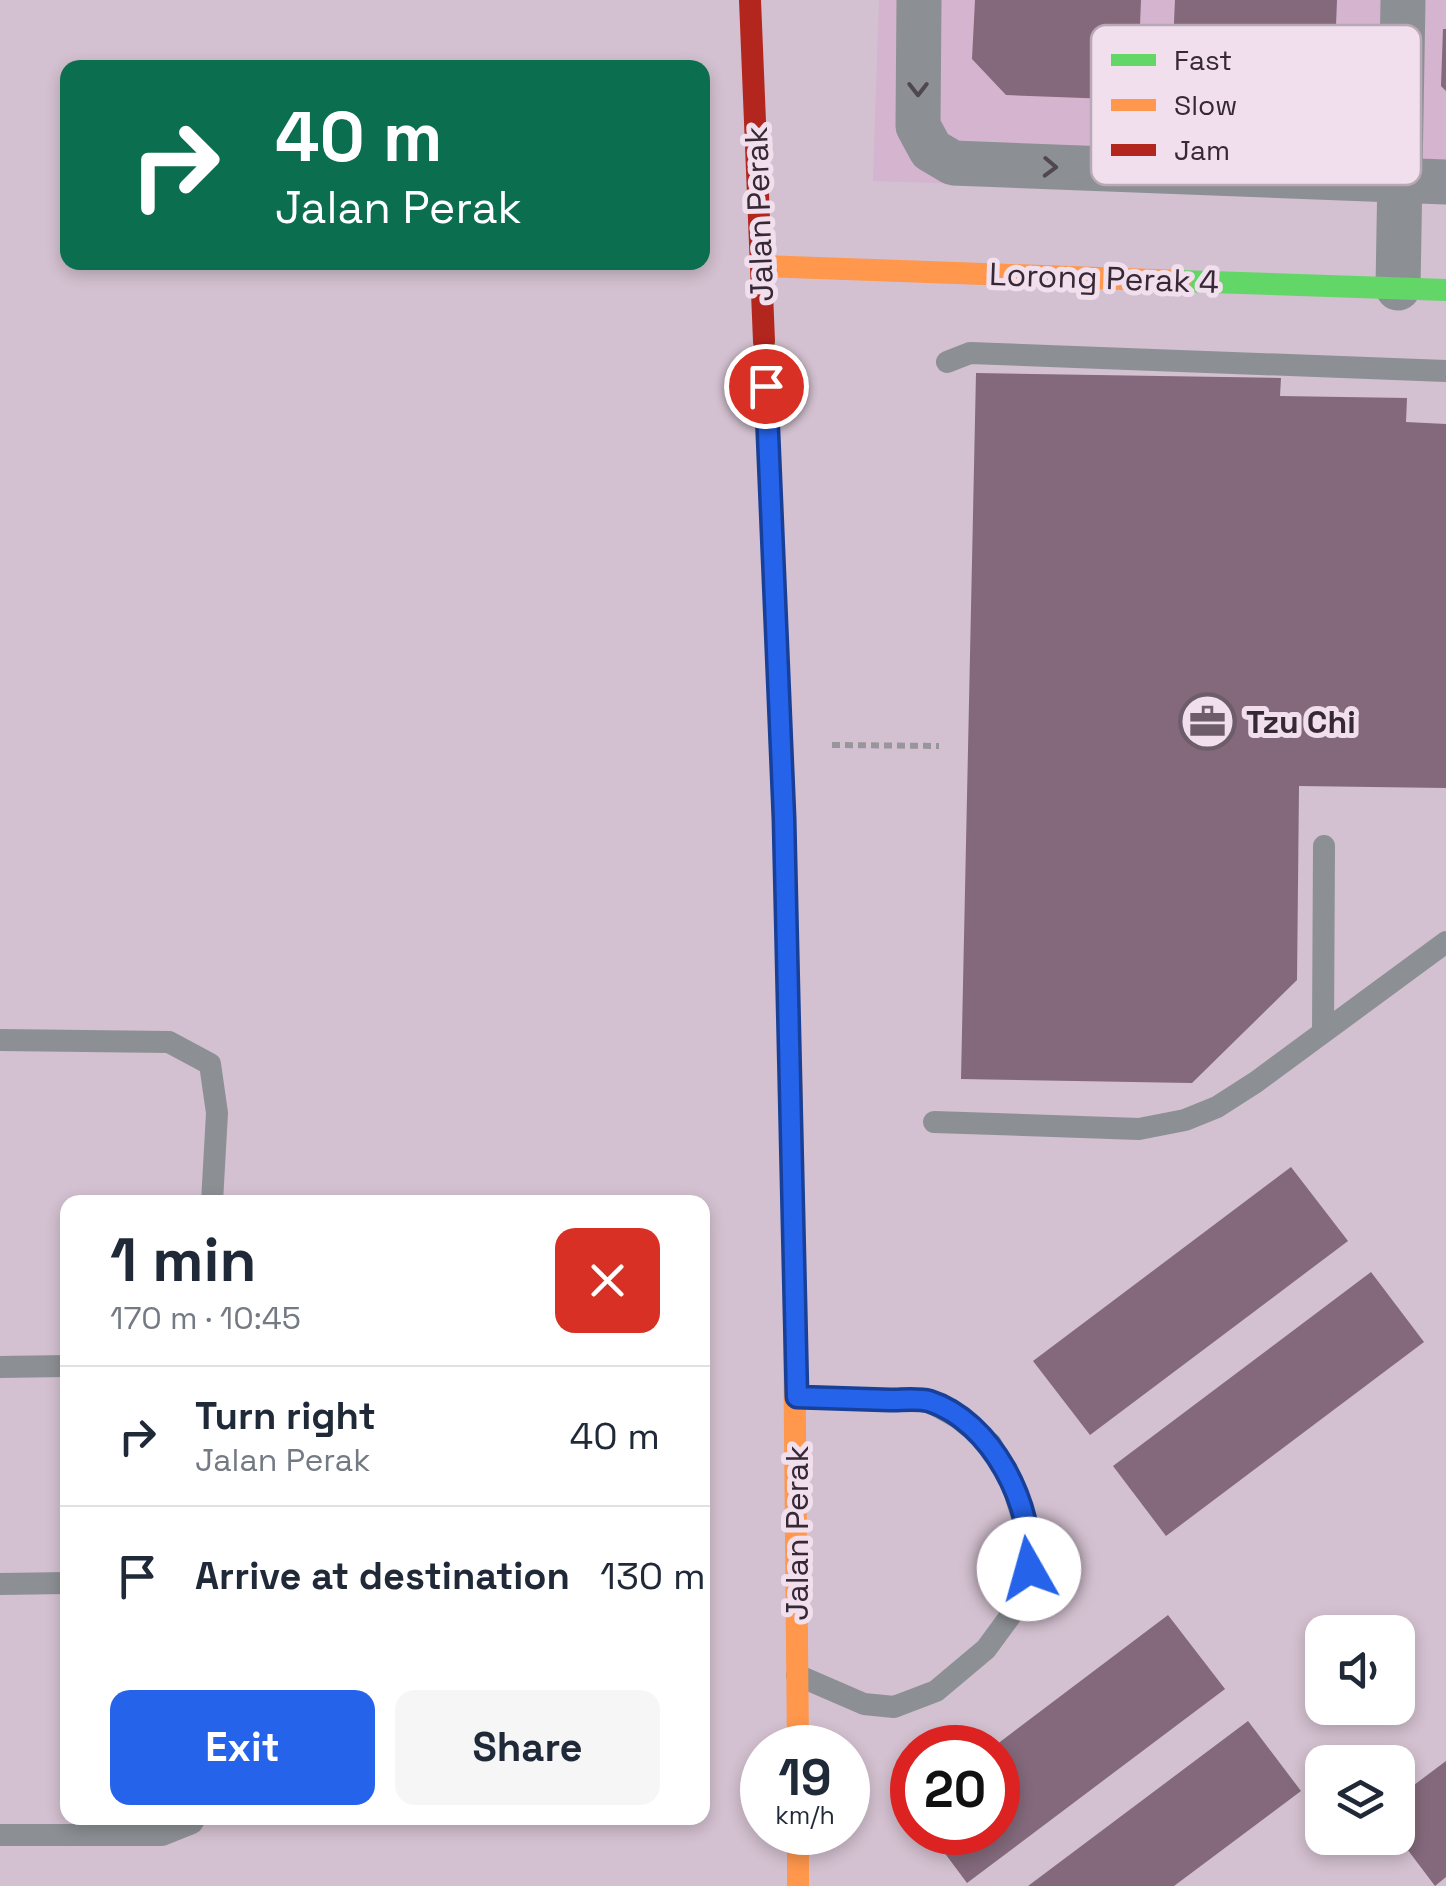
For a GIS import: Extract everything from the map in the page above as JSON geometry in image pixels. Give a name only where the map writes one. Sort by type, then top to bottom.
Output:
[{"type":"street","name":"Jalan Perak","points":[[750,0],[781,744],[797,1397],[798,1725]]},
{"type":"street","points":[[919,0],[918,126],[932,150],[953,164],[1091,170]]},
{"type":"street","points":[[1403,0],[1403,25]]},
{"type":"street","points":[[1398,288],[1401,185]]},
{"type":"street","name":"Lorong Perak 4","points":[[761,266],[1446,290]]},
{"type":"street","points":[[798,1855],[798,1886]]},
{"type":"lane","points":[[947,362],[970,353],[1446,372]]},
{"type":"lane","points":[[1323,1031],[1324,846]]},
{"type":"lane","points":[[934,1122],[1139,1129],[1185,1120],[1230,1098],[1446,942]]},
{"type":"lane","points":[[0,1040],[169,1042],[210,1064],[217,1113],[212,1195]]},
{"type":"lane","points":[[0,1366],[60,1366]]},
{"type":"lane","points":[[797,1397],[928,1400],[958,1418],[991,1444],[1010,1478],[1031,1546],[1027,1592],[986,1648],[936,1691],[894,1707],[864,1704],[798,1675]]},
{"type":"lane","points":[[0,1584],[60,1583]]},
{"type":"lane","points":[[0,1835],[162,1836],[190,1825]]},
{"type":"path","points":[[863,745],[938,746]]},
{"type":"shaded area","points":[[879,0],[1446,0],[1446,199],[873,181]]},
{"type":"building","points":[[975,0],[1141,0],[1140,25],[1091,25],[1091,98],[1006,95],[972,59]]},
{"type":"building","points":[[1175,0],[1337,0],[1336,25],[1174,25]]},
{"type":"building","points":[[1446,29],[1446,91],[1441,86]]},
{"type":"building","name":"Tzu Chi","points":[[976,373],[1281,378],[1280,396],[1407,398],[1406,422],[1446,424],[1446,788],[1299,786],[1297,980],[1192,1083],[961,1079]]},
{"type":"building","points":[[1291,1167],[1348,1241],[1090,1435],[1033,1361]]},
{"type":"building","points":[[1371,1272],[1424,1342],[1166,1536],[1113,1466]]},
{"type":"building","points":[[1168,1615],[1225,1689],[1020,1843],[1020,1727]]},
{"type":"building","points":[[1248,1721],[1301,1791],[1174,1886],[1028,1886]]},
{"type":"building","points":[[1446,1761],[1446,1877],[1435,1886],[1412,1855],[1415,1855],[1415,1784]]},
{"type":"building","points":[[946,1855],[1004,1855],[967,1883]]},
{"type":"traffic: fast","points":[[1180,281],[1446,290]]},
{"type":"traffic: fast","points":[[764,341],[786,897]]},
{"type":"traffic: slow","points":[[761,266],[1180,281]]},
{"type":"traffic: slow","points":[[786,897],[798,1725]]},
{"type":"traffic: slow","points":[[798,1855],[798,1886]]},
{"type":"traffic: jam","points":[[750,0],[764,341]]},
{"type":"place","name":"Tzu Chi","points":[[1207,722]]},
{"type":"route","points":[[766,386],[784,818],[797,1397],[928,1400],[958,1418],[991,1444],[1010,1478],[1031,1546],[1029,1569]]}]
